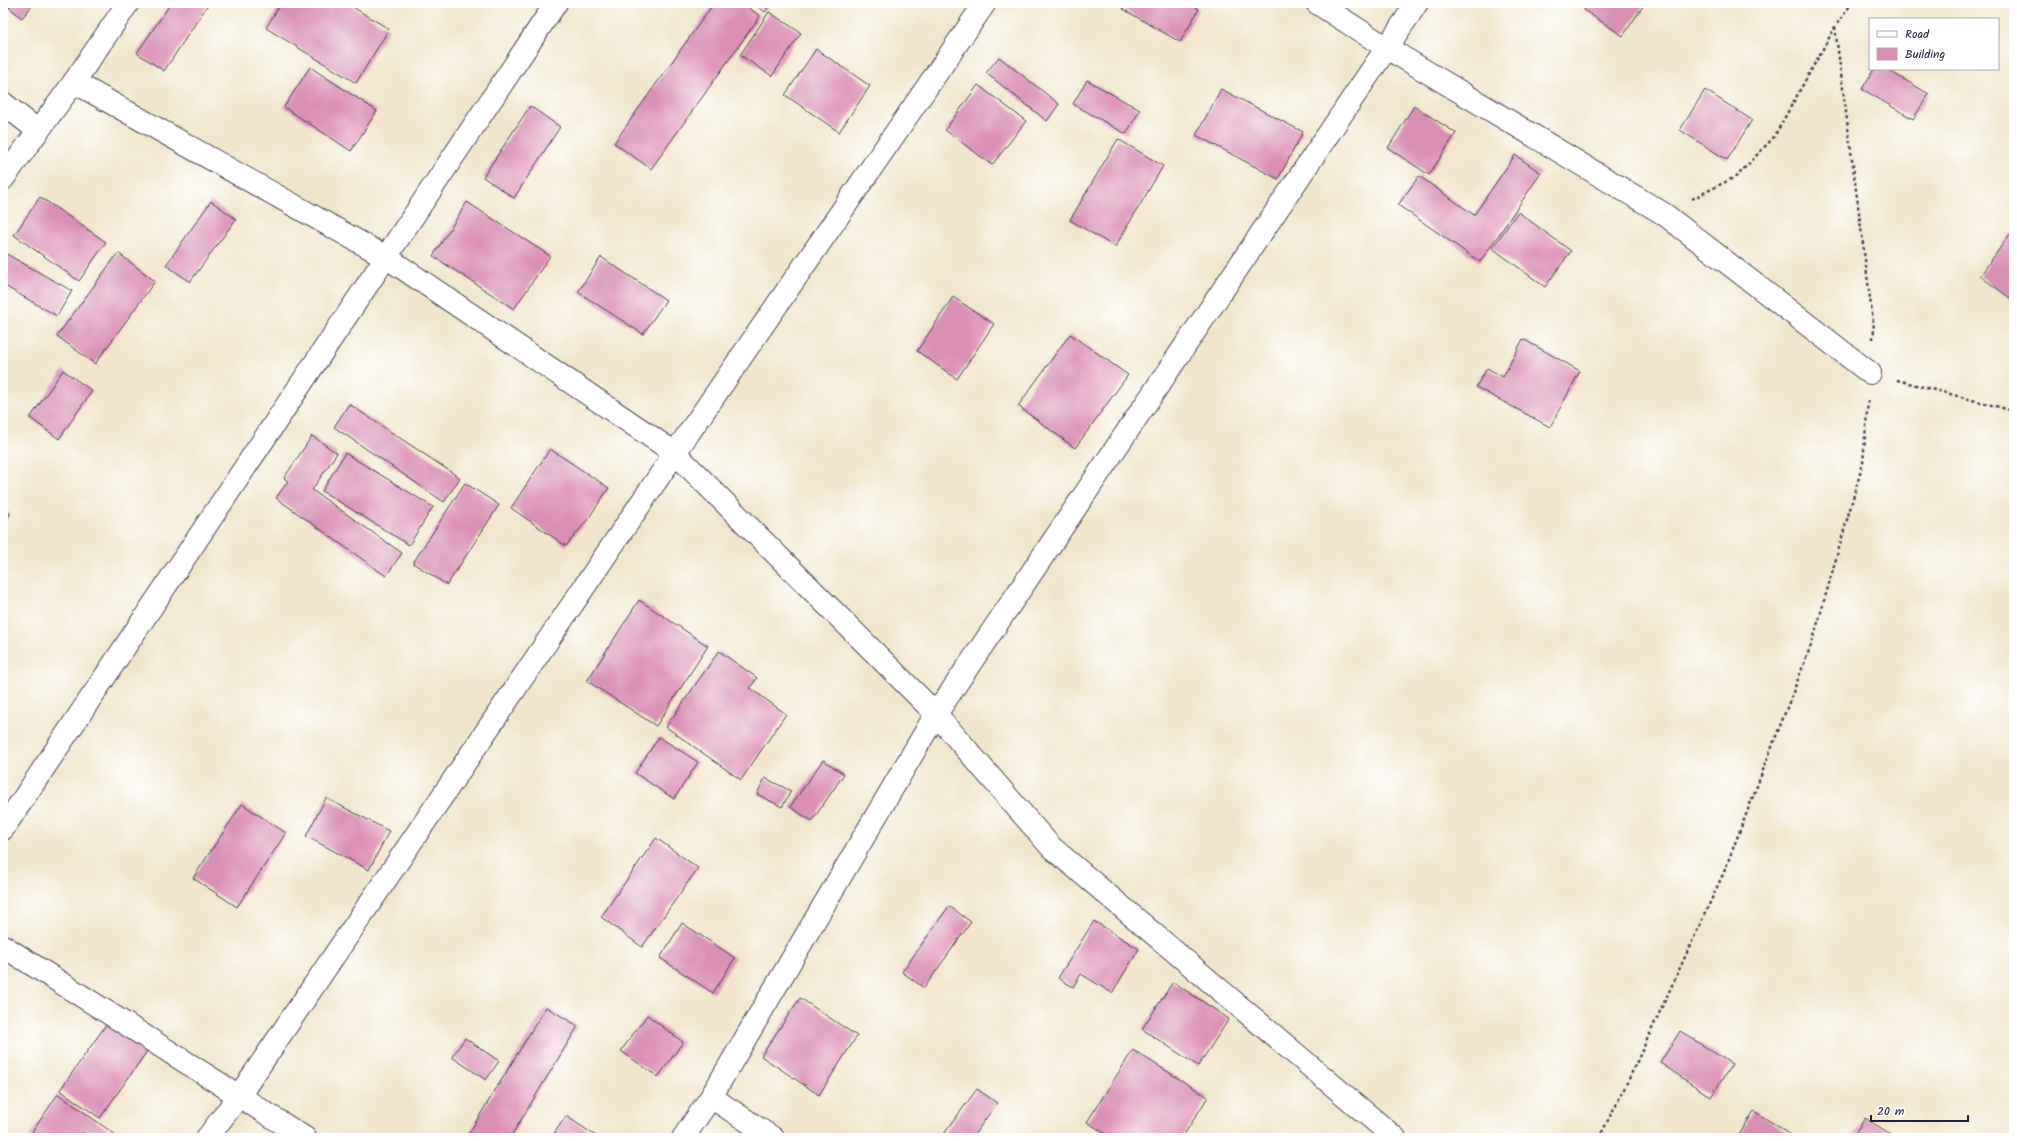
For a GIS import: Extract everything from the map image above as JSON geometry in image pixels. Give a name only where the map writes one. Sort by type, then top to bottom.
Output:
[{"type":"street","points":[[3,179],[37,130],[74,82],[128,3]]},
{"type":"street","points":[[3,829],[556,3]]},
{"type":"street","points":[[207,1138],[238,1096],[675,453],[985,3]]},
{"type":"street","points":[[1317,3],[1387,48],[1664,214],[1870,373]]},
{"type":"street","points":[[684,1138],[711,1097],[936,714],[1417,3]]},
{"type":"street","points":[[74,82],[386,257],[675,453],[936,714],[1051,846],[1395,1138]]},
{"type":"street","points":[[3,103],[37,130]]},
{"type":"street","points":[[3,946],[305,1138]]},
{"type":"street","points":[[711,1097],[773,1138]]},
{"type":"path","points":[[1664,214],[1737,176],[1774,137],[1835,27],[1852,3]]},
{"type":"path","points":[[1599,1138],[1628,1081],[1724,872],[1813,640],[1862,463],[1874,329],[1835,27]]},
{"type":"path","points":[[1870,373],[2014,411]]},
{"type":"building","points":[[4,3],[34,3],[22,18]]},
{"type":"building","points":[[171,3],[209,3],[164,71],[137,53]]},
{"type":"building","points":[[281,3],[346,3],[389,29],[356,83],[266,28]]},
{"type":"building","points":[[714,3],[742,3],[760,16],[651,169],[614,143]]},
{"type":"building","points":[[753,3],[771,3],[765,12]]},
{"type":"building","points":[[1127,3],[1189,3],[1199,9],[1180,42],[1123,9]]},
{"type":"building","points":[[1588,3],[1645,3],[1623,36],[1584,10]]},
{"type":"building","points":[[769,12],[801,33],[772,76],[740,55]]},
{"type":"building","points":[[816,49],[870,86],[839,132],[785,95]]},
{"type":"building","points":[[999,57],[1059,104],[1047,121],[986,73]]},
{"type":"building","points":[[310,67],[377,111],[351,151],[284,107]]},
{"type":"building","points":[[1873,70],[1888,70],[1929,94],[1913,119],[1862,89]]},
{"type":"building","points":[[1087,80],[1140,110],[1126,134],[1073,104]]},
{"type":"building","points":[[978,85],[1026,121],[992,165],[945,130]]},
{"type":"building","points":[[1221,89],[1303,132],[1278,179],[1196,135]]},
{"type":"building","points":[[1705,90],[1752,120],[1727,160],[1680,130]]},
{"type":"building","points":[[530,106],[560,127],[514,198],[483,177]]},
{"type":"building","points":[[1414,106],[1456,133],[1429,175],[1388,148]]},
{"type":"building","points":[[1118,139],[1163,166],[1115,247],[1070,220]]},
{"type":"building","points":[[1515,155],[1541,173],[1480,262],[1398,205],[1419,176],[1474,215]]},
{"type":"building","points":[[40,197],[106,242],[79,281],[14,235]]},
{"type":"building","points":[[211,201],[236,219],[190,282],[166,265]]},
{"type":"building","points":[[467,202],[550,256],[514,309],[433,256]]},
{"type":"building","points":[[1518,212],[1571,251],[1545,287],[1492,248]]},
{"type":"building","points":[[2010,234],[2014,237],[2014,301],[1980,276]]},
{"type":"building","points":[[3,252],[72,291],[57,316],[3,285]]},
{"type":"building","points":[[118,253],[155,281],[95,364],[57,336]]},
{"type":"building","points":[[601,257],[666,300],[643,334],[578,292]]},
{"type":"building","points":[[953,297],[994,324],[957,379],[917,351]]},
{"type":"building","points":[[1070,334],[1128,375],[1075,448],[1018,406]]},
{"type":"building","points":[[1523,339],[1580,371],[1550,427],[1476,387],[1487,368],[1503,377]]},
{"type":"building","points":[[63,370],[92,391],[59,439],[30,418]]},
{"type":"building","points":[[349,404],[460,478],[444,502],[334,427]]},
{"type":"building","points":[[312,436],[337,453],[312,490],[402,553],[386,576],[276,498],[288,481],[284,478]]},
{"type":"building","points":[[550,449],[609,488],[588,519],[566,546],[511,508]]},
{"type":"building","points":[[345,453],[433,507],[409,545],[322,491]]},
{"type":"building","points":[[465,483],[499,505],[447,585],[413,563]]},
{"type":"building","points":[[3,509],[10,514],[3,524]]},
{"type":"building","points":[[639,600],[708,646],[656,726],[587,681]]},
{"type":"building","points":[[719,651],[757,678],[750,688],[786,714],[741,780],[666,727]]},
{"type":"building","points":[[659,737],[698,762],[674,799],[635,773]]},
{"type":"building","points":[[823,760],[844,774],[812,821],[790,807]]},
{"type":"building","points":[[765,778],[791,791],[782,807],[757,794]]},
{"type":"building","points":[[326,798],[389,831],[369,870],[306,836]]},
{"type":"building","points":[[242,804],[286,833],[237,907],[193,878]]},
{"type":"building","points":[[656,838],[698,868],[642,947],[601,917]]},
{"type":"building","points":[[949,906],[971,922],[924,988],[902,972]]},
{"type":"building","points":[[1094,921],[1139,949],[1112,993],[1081,974],[1073,987],[1058,978]]},
{"type":"building","points":[[682,923],[735,958],[713,993],[660,958]]},
{"type":"building","points":[[1173,982],[1229,1019],[1198,1066],[1142,1029]]},
{"type":"building","points":[[800,998],[857,1036],[819,1095],[761,1056]]},
{"type":"building","points":[[546,1007],[578,1026],[510,1138],[466,1138]]},
{"type":"building","points":[[647,1015],[683,1042],[658,1077],[621,1051]]},
{"type":"building","points":[[108,1022],[148,1050],[100,1118],[60,1090]]},
{"type":"building","points":[[1680,1031],[1732,1064],[1711,1097],[1660,1063]]},
{"type":"building","points":[[465,1038],[499,1061],[486,1080],[452,1057]]},
{"type":"building","points":[[1133,1050],[1208,1097],[1182,1138],[1112,1138],[1087,1122]]},
{"type":"building","points":[[977,1089],[997,1103],[972,1138],[941,1138]]},
{"type":"building","points":[[58,1094],[116,1135],[114,1138],[90,1138],[82,1133],[78,1138],[28,1138]]},
{"type":"building","points":[[1754,1111],[1796,1138],[1737,1138]]},
{"type":"building","points":[[566,1116],[599,1138],[551,1138]]},
{"type":"building","points":[[1865,1118],[1897,1138],[1852,1138]]}]
